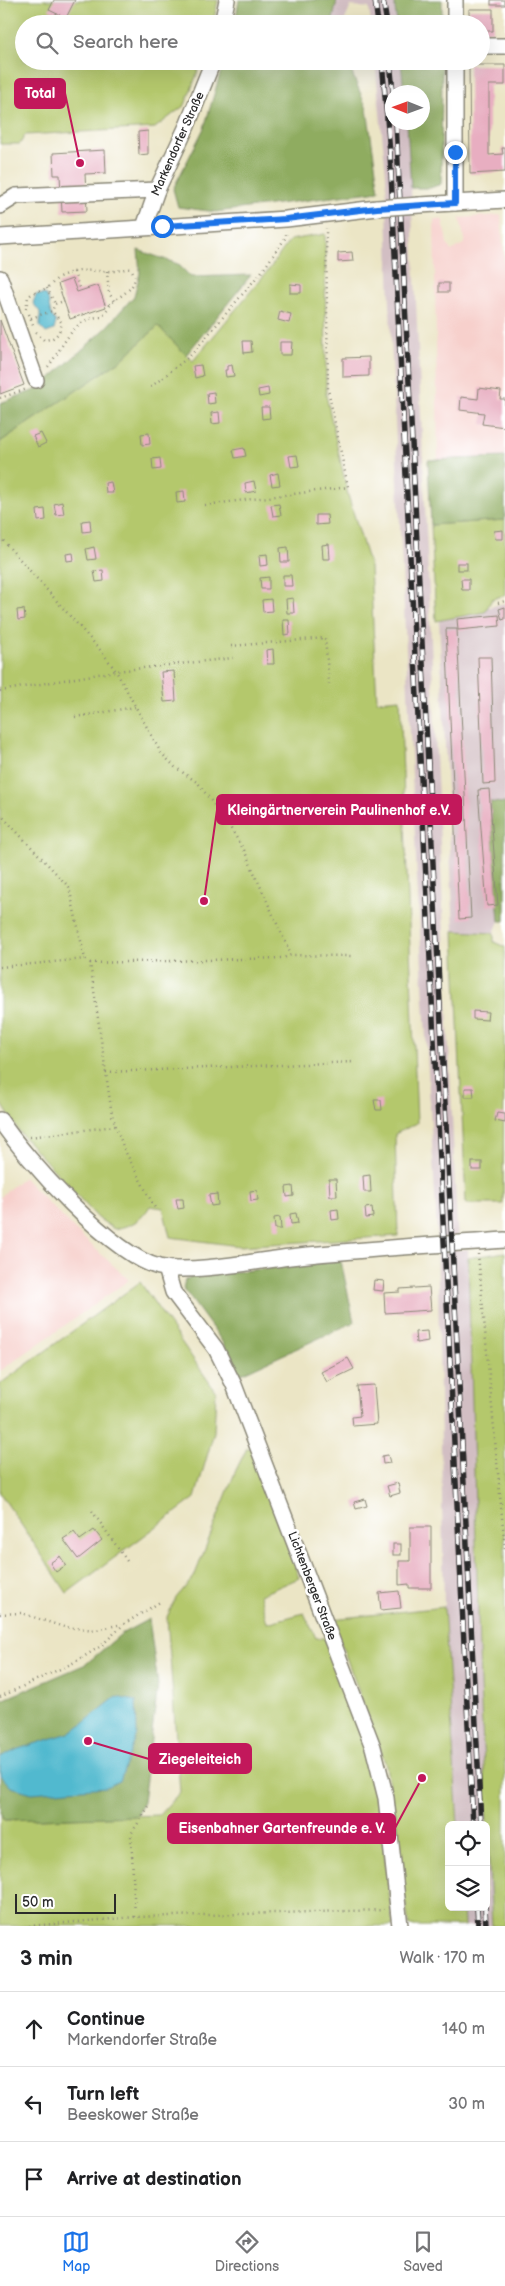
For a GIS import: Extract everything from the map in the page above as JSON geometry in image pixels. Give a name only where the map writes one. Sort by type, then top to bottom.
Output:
[{"type":"street","points":[[224,15],[227,0]]},
{"type":"street","points":[[454,0],[454,15]]},
{"type":"street","points":[[490,46],[505,46]]},
{"type":"street","name":"Markendorfer Straße","points":[[144,227],[157,190],[187,126],[209,70]]},
{"type":"street","points":[[454,70],[455,203]]},
{"type":"street","points":[[0,206],[16,196],[157,190]]},
{"type":"street","points":[[0,237],[286,219],[377,208],[505,200]]},
{"type":"street","points":[[0,278],[36,380]]},
{"type":"street","points":[[0,1120],[13,1140],[90,1222],[140,1258],[151,1264],[166,1268],[190,1268],[374,1248],[505,1240]]},
{"type":"street","name":"Lichtenberger Straße","points":[[166,1268],[173,1292],[216,1349],[234,1385],[373,1747],[386,1798],[400,1926]]},
{"type":"path","points":[[204,506],[348,487],[328,388],[326,214]]},
{"type":"path","points":[[151,387],[191,355],[263,270],[286,237],[286,219]]},
{"type":"path","points":[[0,398],[31,388],[56,357],[66,339],[81,322],[92,317],[101,317],[130,288],[134,281],[134,274],[131,269],[125,268],[107,270],[86,269],[58,278],[47,288],[35,290],[28,297],[27,310],[32,318],[37,335],[44,340],[53,339],[59,333],[62,323],[51,311]]},
{"type":"path","points":[[107,270],[109,293],[113,303]]},
{"type":"path","points":[[74,272],[80,291]]},
{"type":"path","points":[[40,315],[51,311],[54,304],[47,288]]},
{"type":"path","points":[[54,304],[61,302]]},
{"type":"path","points":[[104,303],[113,303]]},
{"type":"path","points":[[59,333],[66,339]]},
{"type":"path","points":[[0,537],[116,670],[161,754],[175,767],[198,783],[228,824],[244,850],[291,955]]},
{"type":"path","points":[[498,603],[505,601]]},
{"type":"path","points":[[231,646],[325,638],[328,684]]},
{"type":"path","points":[[0,691],[116,670],[233,658]]},
{"type":"path","points":[[75,717],[135,707]]},
{"type":"path","points":[[0,814],[68,887],[85,959],[90,963],[283,958],[291,955],[351,956]]},
{"type":"path","points":[[0,967],[85,959]]},
{"type":"path","points":[[90,963],[115,1126],[124,1149],[155,1208]]},
{"type":"path","points":[[106,1072],[354,1062]]},
{"type":"path","points":[[13,1140],[115,1126]]},
{"type":"path","points":[[477,1242],[505,1549]]},
{"type":"path","points":[[92,1512],[127,1561]]},
{"type":"path","points":[[0,1697],[75,1662],[101,1646],[124,1624],[160,1602]]},
{"type":"path","points":[[0,1614],[21,1613],[64,1628],[96,1630],[124,1624]]},
{"type":"path","points":[[135,1917],[131,1834],[149,1806]]},
{"type":"path","points":[[29,1926],[135,1917],[398,1909]]},
{"type":"shaded area","points":[[337,0],[394,0],[396,15],[370,15],[369,8],[351,6],[347,15],[334,15]]},
{"type":"shaded area","points":[[376,70],[402,70],[403,85],[385,85],[385,130],[407,130],[457,1227],[459,1250],[468,1249],[480,1685],[487,1821],[458,1821],[444,1607],[437,1230],[417,879],[391,338],[386,175]]},
{"type":"shaded area","points":[[501,215],[505,275],[505,457],[438,460],[434,219],[443,220],[447,243],[451,251],[465,243],[460,218]]},
{"type":"shaded area","points":[[505,603],[505,803],[490,802],[499,921],[494,933],[454,931],[439,620]]},
{"type":"shaded area","points":[[23,1177],[75,1230],[129,1280],[0,1371],[0,1197]]},
{"type":"shaded area","points":[[490,1886],[492,1926],[464,1926],[463,1911],[490,1911]]},
{"type":"green space","points":[[0,0],[218,0],[215,15],[15,15],[15,70],[199,70],[185,105],[155,128],[25,135],[20,144],[0,144]]},
{"type":"green space","points":[[239,0],[337,0],[334,15],[236,15]]},
{"type":"green space","points":[[394,0],[442,0],[442,15],[396,15]]},
{"type":"green space","points":[[221,70],[351,70],[367,109],[379,191],[216,212],[178,207],[173,189],[204,128]]},
{"type":"green space","points":[[402,70],[442,70],[441,184],[430,188],[411,188],[407,130],[430,130],[430,85],[403,85]]},
{"type":"green space","points":[[325,234],[326,395],[348,495],[370,567],[377,701],[400,699],[417,1123],[395,1134],[398,1236],[239,1246],[170,1237],[163,1208],[150,1206],[135,1222],[114,1229],[98,1218],[20,1133],[0,1101],[0,442],[120,361],[158,326],[193,361],[270,268],[290,240]]},
{"type":"green space","points":[[138,250],[178,264],[191,277],[251,275],[186,355],[158,326],[120,361],[0,442],[0,403],[38,389],[102,332],[134,296],[140,273]]},
{"type":"green space","points":[[505,457],[505,520],[431,525],[428,460]]},
{"type":"green space","points":[[505,520],[505,595],[492,599],[485,612],[436,621],[431,525]]},
{"type":"green space","points":[[490,802],[505,803],[505,921],[499,921]]},
{"type":"green space","points":[[454,931],[494,933],[494,942],[505,947],[503,1204],[466,1204]]},
{"type":"green space","points":[[505,1252],[505,1926],[492,1926],[490,1821],[487,1821],[480,1685],[468,1258]]},
{"type":"green space","points":[[341,1261],[354,1322],[239,1375],[221,1340],[183,1288],[185,1280],[193,1276]]},
{"type":"green space","points":[[140,1282],[216,1392],[214,1432],[195,1498],[67,1593],[0,1493],[0,1384]]},
{"type":"green space","points":[[247,1448],[254,1449],[299,1578],[260,1595],[267,1623],[304,1613],[316,1638],[325,1638],[361,1736],[378,1799],[393,1926],[0,1926],[0,1812],[4,1820],[159,1815],[180,1792],[167,1617],[176,1598],[194,1577],[236,1470]]},
{"type":"green space","points":[[444,1607],[458,1821],[445,1821],[445,1911],[463,1911],[464,1926],[409,1926],[386,1765],[332,1619]]},
{"type":"green space","points":[[149,1619],[158,1685],[143,1802],[137,1816],[4,1820],[0,1812],[0,1701],[86,1664],[121,1634]]},
{"type":"water","points":[[45,294],[51,314],[56,322],[54,330],[46,333],[40,327],[40,312],[33,303],[36,295]]},
{"type":"water","points":[[116,1697],[136,1701],[137,1734],[120,1781],[106,1787],[32,1793],[11,1787],[0,1775],[0,1758],[18,1749],[72,1732]]},
{"type":"building","points":[[54,0],[75,0],[68,15],[60,15],[49,10]]},
{"type":"building","points":[[491,0],[505,0],[505,5],[491,5]]},
{"type":"building","points":[[469,9],[493,9],[493,31],[490,31],[490,15],[469,15]]},
{"type":"building","points":[[490,65],[505,65],[505,85],[489,85],[489,155],[503,154],[502,148],[505,148],[505,172],[470,174],[469,70],[490,70]]},
{"type":"building","points":[[148,131],[148,154],[139,155],[138,132]]},
{"type":"building","points":[[105,150],[106,173],[85,174],[87,211],[62,212],[60,175],[54,175],[53,153]]},
{"type":"building","points":[[352,252],[353,261],[338,262],[338,253]]},
{"type":"building","points":[[72,279],[77,292],[98,285],[106,307],[70,319],[58,284]]},
{"type":"building","points":[[439,283],[449,283],[449,292],[439,292]]},
{"type":"building","points":[[290,284],[301,285],[301,293],[290,293]]},
{"type":"building","points":[[280,311],[291,314],[289,323],[278,320]]},
{"type":"building","points":[[0,320],[24,385],[0,394]]},
{"type":"building","points":[[243,341],[251,341],[252,352],[244,353]]},
{"type":"building","points":[[280,342],[292,342],[291,355],[280,355]]},
{"type":"building","points":[[369,357],[369,376],[343,377],[343,358]]},
{"type":"building","points":[[201,365],[203,376],[195,378],[193,366]]},
{"type":"building","points":[[232,365],[234,376],[226,377],[225,370],[227,370],[227,366]]},
{"type":"building","points":[[268,388],[269,395],[259,397],[258,390]]},
{"type":"building","points":[[479,388],[501,391],[500,399],[505,399],[505,427],[482,424],[484,413],[460,410],[461,397],[478,399]]},
{"type":"building","points":[[214,392],[215,403],[208,404],[207,393]]},
{"type":"building","points":[[261,407],[269,407],[270,418],[262,419]]},
{"type":"building","points":[[219,412],[220,423],[212,424],[211,413]]},
{"type":"building","points":[[41,433],[46,443],[38,447],[33,436]]},
{"type":"building","points":[[149,433],[150,444],[142,445],[141,434]]},
{"type":"building","points":[[244,448],[246,456],[235,458],[233,450]]},
{"type":"building","points":[[297,455],[299,466],[291,467],[289,456]]},
{"type":"building","points":[[160,458],[161,469],[153,470],[152,459]]},
{"type":"building","points":[[278,473],[280,485],[272,486],[270,475]]},
{"type":"building","points":[[254,481],[256,491],[246,493],[245,483]]},
{"type":"building","points":[[111,482],[113,493],[106,493],[105,483]]},
{"type":"building","points":[[184,491],[185,502],[177,503],[176,492]]},
{"type":"building","points":[[62,502],[64,514],[56,515],[54,504]]},
{"type":"building","points":[[279,504],[281,515],[273,516],[271,505]]},
{"type":"building","points":[[45,509],[46,520],[38,521],[37,510]]},
{"type":"building","points":[[316,515],[327,515],[328,524],[316,525]]},
{"type":"building","points":[[90,520],[91,531],[83,532],[82,521]]},
{"type":"building","points":[[503,530],[503,539],[495,539],[494,531]]},
{"type":"building","points":[[329,544],[330,559],[323,559],[322,545]]},
{"type":"building","points":[[94,547],[96,559],[88,560],[86,549]]},
{"type":"building","points":[[288,547],[289,562],[281,562],[280,548]]},
{"type":"building","points":[[73,553],[74,560],[67,561],[66,554]]},
{"type":"building","points":[[267,554],[268,565],[260,566],[259,555]]},
{"type":"building","points":[[457,563],[467,563],[467,570],[457,570]]},
{"type":"building","points":[[103,570],[104,581],[96,582],[94,571]]},
{"type":"building","points":[[283,575],[291,575],[292,586],[283,586]]},
{"type":"building","points":[[269,577],[269,589],[261,589],[260,578]]},
{"type":"building","points":[[461,579],[469,579],[469,590],[462,590]]},
{"type":"building","points":[[293,598],[294,613],[287,613],[286,599]]},
{"type":"building","points":[[271,599],[272,611],[263,612],[262,600]]},
{"type":"building","points":[[505,607],[505,619],[502,620],[499,609]]},
{"type":"building","points":[[24,609],[25,619],[18,620],[17,610]]},
{"type":"building","points":[[499,615],[500,626],[458,630],[457,619]]},
{"type":"building","points":[[283,620],[289,620],[290,634],[284,635]]},
{"type":"building","points":[[446,629],[457,629],[471,918],[459,919]]},
{"type":"building","points":[[273,649],[274,664],[267,664],[266,650]]},
{"type":"building","points":[[478,657],[491,657],[495,783],[483,784]]},
{"type":"building","points":[[174,671],[176,701],[164,702],[161,672]]},
{"type":"building","points":[[489,789],[498,905],[487,906],[478,790]]},
{"type":"building","points":[[473,1011],[488,1012],[487,1020],[473,1019]]},
{"type":"building","points":[[465,1088],[473,1088],[474,1097],[465,1097]]},
{"type":"building","points":[[374,1100],[381,1100],[382,1110],[376,1110]]},
{"type":"building","points":[[497,1113],[505,1114],[505,1123],[495,1121]]},
{"type":"building","points":[[472,1162],[482,1162],[482,1170],[472,1170]]},
{"type":"building","points":[[370,1175],[371,1192],[364,1192],[363,1176]]},
{"type":"building","points":[[329,1179],[336,1179],[337,1196],[330,1196]]},
{"type":"building","points":[[293,1186],[294,1196],[287,1197],[286,1187]]},
{"type":"building","points":[[257,1190],[258,1200],[251,1201],[250,1191]]},
{"type":"building","points":[[217,1194],[218,1205],[211,1206],[209,1195]]},
{"type":"building","points":[[176,1199],[183,1199],[184,1208],[178,1209]]},
{"type":"building","points":[[372,1207],[373,1217],[366,1218],[365,1208]]},
{"type":"building","points":[[338,1209],[339,1219],[332,1220],[331,1210]]},
{"type":"building","points":[[296,1213],[298,1223],[291,1224],[290,1214]]},
{"type":"building","points":[[280,1217],[281,1229],[275,1229],[274,1218]]},
{"type":"building","points":[[374,1280],[384,1281],[383,1291],[373,1290]]},
{"type":"building","points":[[429,1287],[431,1310],[385,1313],[384,1293],[400,1292],[400,1289]]},
{"type":"building","points":[[427,1331],[428,1341],[416,1343],[415,1332]]},
{"type":"building","points":[[348,1358],[354,1369],[327,1382],[321,1372]]},
{"type":"building","points":[[374,1385],[377,1424],[353,1426],[352,1417],[360,1416],[357,1386]]},
{"type":"building","points":[[388,1455],[390,1463],[383,1464],[382,1456]]},
{"type":"building","points":[[398,1483],[400,1493],[390,1496],[387,1486]]},
{"type":"building","points":[[365,1499],[367,1506],[356,1509],[354,1502]]},
{"type":"building","points":[[410,1527],[431,1527],[431,1588],[409,1588],[409,1584],[399,1585],[399,1561],[410,1561]]},
{"type":"building","points":[[94,1530],[102,1540],[78,1559],[63,1539],[74,1532],[80,1540]]},
{"type":"building","points":[[393,1544],[401,1544],[401,1555],[393,1555]]},
{"type":"building","points":[[60,1556],[66,1565],[56,1572],[50,1563]]},
{"type":"building","points":[[399,1591],[401,1608],[381,1610],[379,1593]]},
{"type":"railway","points":[[375,0],[377,15]]},
{"type":"railway","points":[[383,0],[386,15]]},
{"type":"railway","points":[[383,70],[390,153],[473,1821]]},
{"type":"railway","points":[[391,70],[392,85]]},
{"type":"railway","points":[[396,130],[481,1821]]},
{"type":"railway","points":[[477,1911],[478,1926]]},
{"type":"railway","points":[[485,1911],[486,1926]]},
{"type":"place","name":"Total","points":[[80,163]]},
{"type":"place","name":"Kleingärtnerverein Paulinenhof e.V.","points":[[204,901]]},
{"type":"place","name":"Ziegeleiteich","points":[[88,1741]]},
{"type":"place","name":"Eisenbahner Gartenfreunde e. V.","points":[[422,1778]]},
{"type":"route","points":[[162,226],[286,219],[377,208],[455,203],[455,152]]}]
